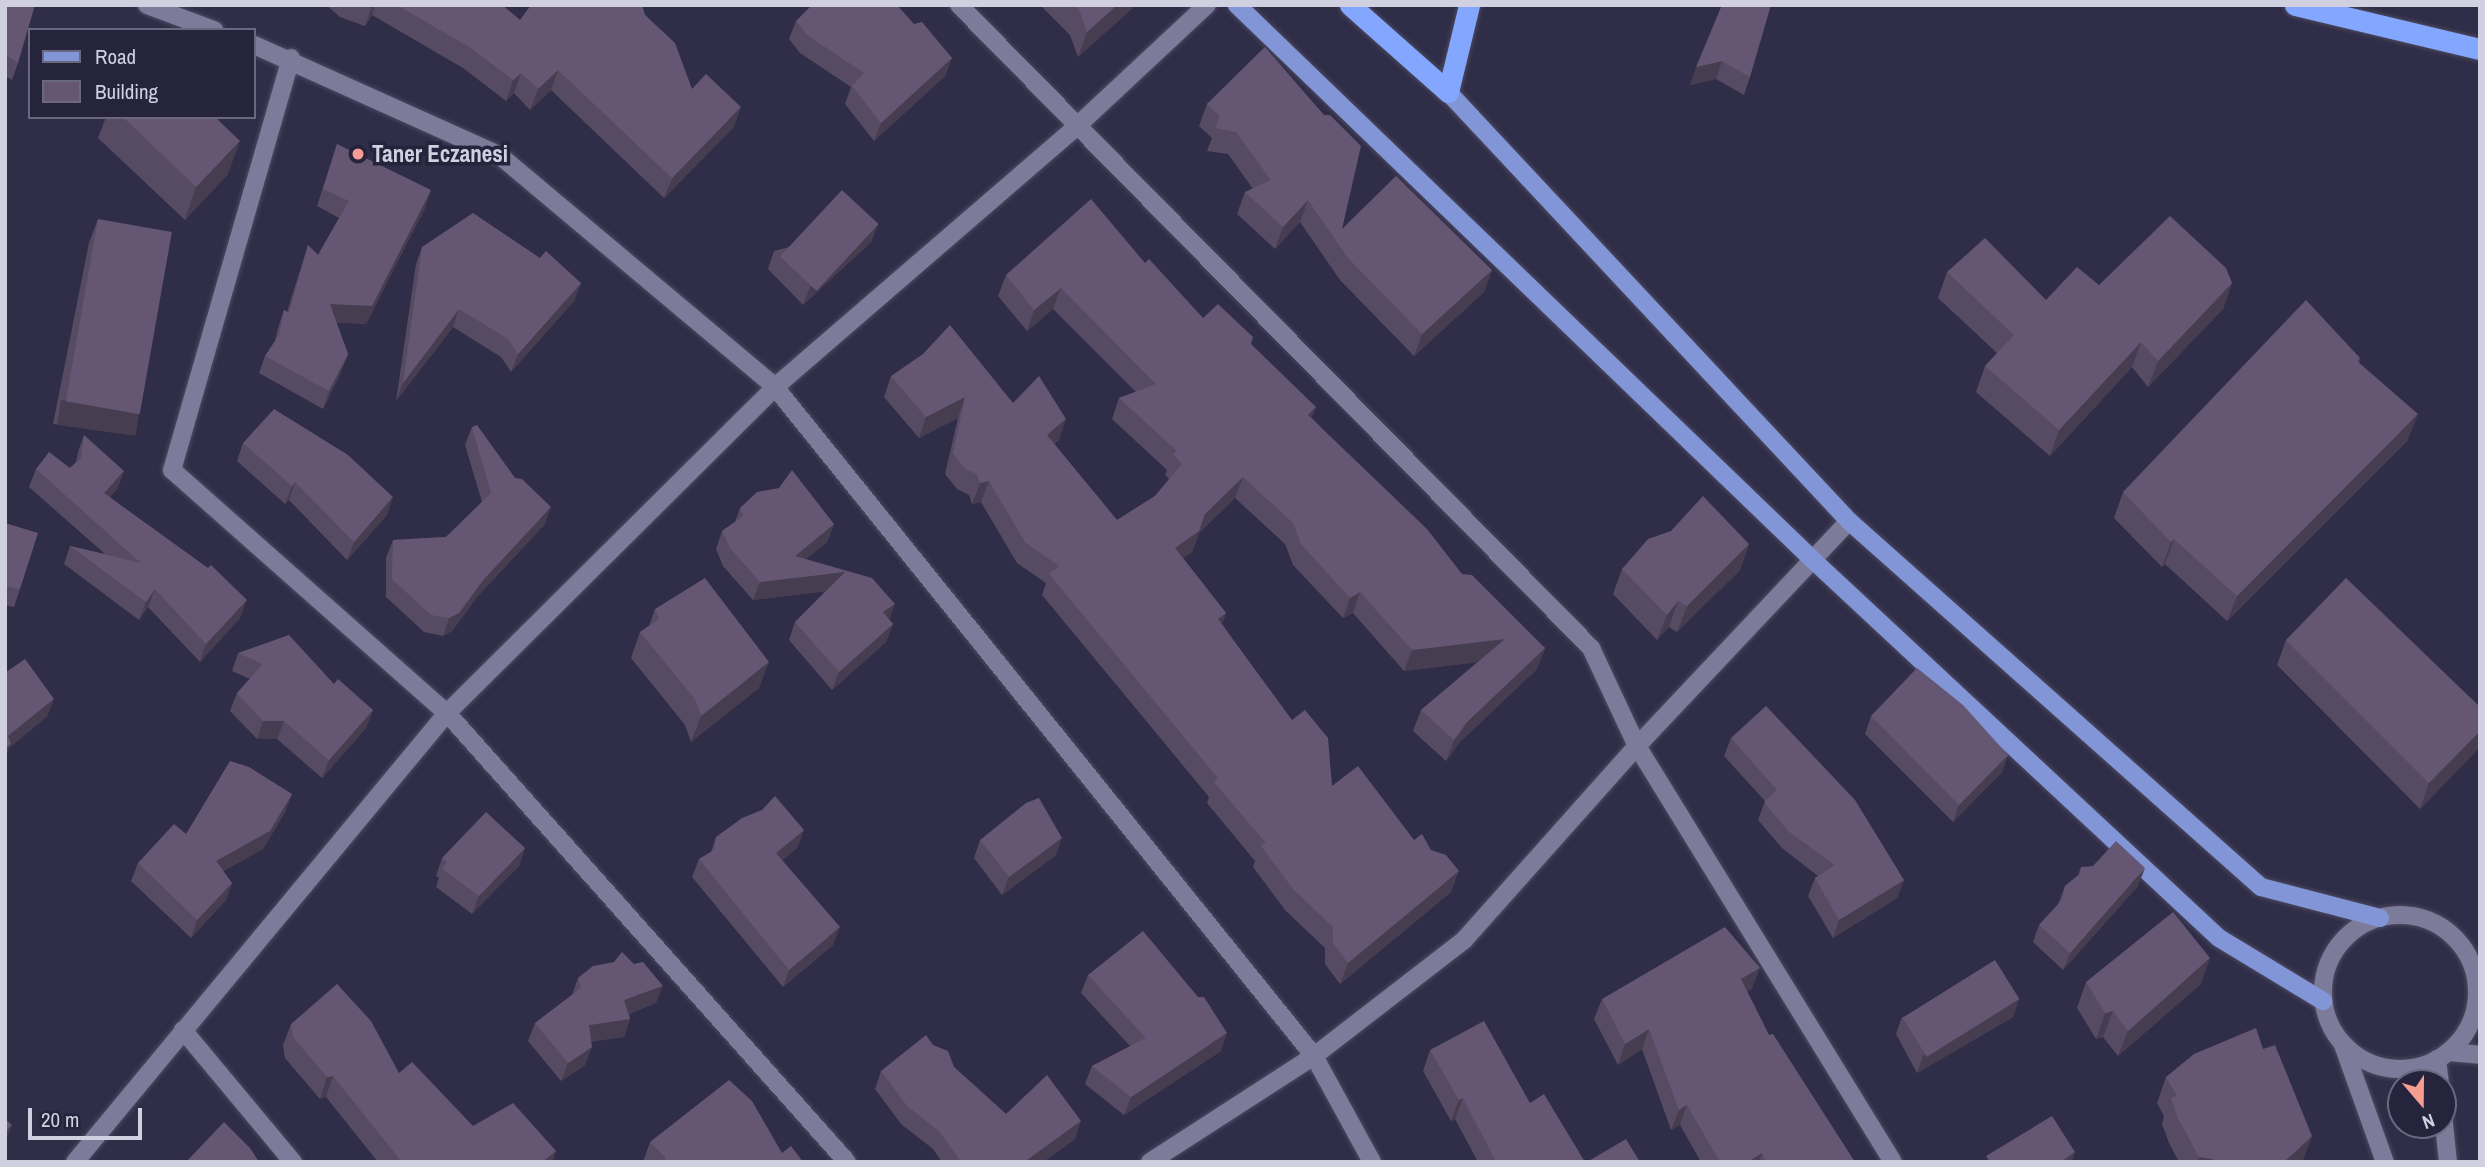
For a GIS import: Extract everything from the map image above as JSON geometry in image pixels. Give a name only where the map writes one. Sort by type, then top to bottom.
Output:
[{"type":"highway","points":[[1350,5],[1448,92],[1469,5]]},
{"type":"highway","points":[[2295,5],[2480,49]]},
{"type":"main road","points":[[1237,5],[1814,561],[2219,938],[2323,1001]]},
{"type":"main road","points":[[1448,92],[1849,521],[2261,887],[2380,918]]},
{"type":"street","points":[[147,5],[209,28]]},
{"type":"street","points":[[959,5],[1591,648],[1637,746],[1893,1162]]},
{"type":"street","points":[[75,1162],[447,713],[775,387],[1076,127],[1207,5]]},
{"type":"street","points":[[256,46],[291,58],[499,155],[775,387],[1314,1056],[1373,1162]]},
{"type":"street","points":[[291,58],[172,470],[447,713],[847,1162]]},
{"type":"street","points":[[1150,1162],[1314,1056],[1464,940],[1637,746],[1849,521]]},
{"type":"street","points":[[2385,1162],[2343,1045],[2329,1024],[2323,1001],[2324,979],[2336,949],[2360,927],[2380,918],[2402,915],[2442,928],[2475,963],[2475,1010],[2465,1034],[2442,1056],[2441,1069]]},
{"type":"street","points":[[183,1030],[293,1162]]},
{"type":"street","points":[[2343,1045],[2382,1068],[2405,1069],[2442,1056],[2480,1055]]},
{"type":"street","points":[[2446,1139],[2448,1162]]},
{"type":"building","points":[[5,5],[35,5],[18,63],[5,54]]},
{"type":"building","points":[[397,5],[502,5],[520,20],[531,5],[642,5],[645,15],[675,43],[692,89],[706,74],[741,107],[672,178],[558,70],[538,89],[521,73],[513,80],[471,48]]},
{"type":"building","points":[[812,5],[897,5],[914,24],[922,22],[952,58],[881,123],[852,86],[864,73],[807,35],[796,21]]},
{"type":"building","points":[[1075,5],[1117,5],[1087,32]]},
{"type":"building","points":[[1722,5],[1771,5],[1750,77],[1722,61],[1696,67]]},
{"type":"building","points":[[1265,47],[1324,115],[1330,115],[1361,146],[1342,229],[1396,176],[1492,270],[1422,334],[1348,258],[1308,200],[1283,227],[1245,192],[1271,180],[1236,132],[1215,128],[1220,116],[1207,104]]},
{"type":"building","points":[[125,119],[217,119],[240,141],[196,187]]},
{"type":"building","points":[[337,144],[431,190],[372,306],[330,304],[348,354],[329,391],[265,356],[279,335],[284,310],[289,313],[308,245],[318,255],[349,201],[323,189]]},
{"type":"building","points":[[842,190],[879,224],[817,291],[780,257]]},
{"type":"building","points":[[1091,199],[1145,263],[1149,259],[1203,318],[1218,304],[1253,337],[1251,344],[1316,407],[1308,415],[1427,529],[1462,574],[1472,575],[1545,648],[1467,722],[1454,740],[1421,710],[1505,639],[1412,650],[1360,592],[1350,598],[1301,544],[1293,523],[1243,477],[1205,514],[1199,531],[1175,548],[1226,613],[1218,619],[1292,720],[1305,710],[1328,738],[1332,786],[1358,766],[1414,840],[1422,834],[1431,850],[1446,855],[1459,871],[1348,963],[1333,943],[1333,927],[1293,889],[1261,846],[1266,843],[1214,782],[1218,778],[1049,574],[1059,566],[1025,542],[989,481],[980,483],[977,474],[965,469],[953,453],[965,397],[926,417],[891,376],[923,354],[950,325],[1013,403],[1039,376],[1066,419],[1047,435],[1117,520],[1155,496],[1182,464],[1173,454],[1177,451],[1119,398],[1156,384],[1061,288],[1034,310],[1006,275]]},
{"type":"building","points":[[473,213],[540,258],[546,251],[581,283],[518,354],[508,339],[459,309],[403,383],[422,247]]},
{"type":"building","points":[[2170,216],[2226,268],[2232,283],[2158,361],[2141,342],[2059,430],[1985,366],[2014,335],[1947,272],[1985,238],[2046,300],[2077,267],[2099,285]]},
{"type":"building","points":[[98,219],[172,232],[140,414],[66,401]]},
{"type":"building","points":[[2306,300],[2360,358],[2357,361],[2418,414],[2237,596],[2174,539],[2171,542],[2123,492]]},
{"type":"building","points":[[274,409],[348,455],[393,497],[354,542],[295,482],[292,486],[243,443]]},
{"type":"building","points":[[477,425],[515,478],[522,479],[551,507],[484,579],[459,613],[449,618],[431,615],[392,579],[393,540],[446,537],[491,493],[472,427]]},
{"type":"building","points":[[84,435],[124,471],[104,493],[208,568],[211,565],[247,600],[206,644],[155,589],[146,602],[70,546],[141,563],[36,469],[49,452],[70,468],[81,458]]},
{"type":"building","points":[[792,470],[834,524],[795,556],[872,578],[895,604],[883,612],[893,624],[839,672],[795,622],[845,572],[760,582],[730,548],[722,531],[743,516],[740,508],[757,492],[779,488]]},
{"type":"building","points":[[1703,496],[1749,544],[1687,606],[1678,601],[1667,615],[1622,569],[1648,539],[1671,531]]},
{"type":"building","points":[[5,523],[38,533],[20,589],[5,586]]},
{"type":"building","points":[[705,578],[769,662],[701,716],[695,699],[640,632],[659,619],[655,609]]},
{"type":"building","points":[[2346,578],[2480,707],[2480,731],[2429,783],[2286,640]]},
{"type":"building","points":[[289,635],[334,684],[338,679],[373,710],[329,760],[284,721],[263,721],[237,693],[263,664],[238,653]]},
{"type":"building","points":[[25,659],[54,699],[8,736],[11,744],[5,748],[5,673]]},
{"type":"building","points":[[1917,668],[1963,705],[2008,755],[1959,805],[1871,716]]},
{"type":"building","points":[[1766,706],[1855,800],[1904,880],[1839,920],[1815,878],[1835,865],[1788,831],[1764,802],[1777,790],[1731,738]]},
{"type":"building","points":[[230,761],[249,767],[292,794],[270,831],[216,861],[232,883],[197,920],[138,863],[174,824],[186,834]]},
{"type":"building","points":[[775,796],[804,830],[776,853],[840,927],[789,970],[699,859],[714,850],[716,837],[742,818],[762,810]]},
{"type":"building","points":[[1039,798],[1062,838],[1009,877],[980,840],[1026,803]]},
{"type":"building","points":[[486,812],[525,848],[479,896],[442,869],[447,862],[442,858]]},
{"type":"building","points":[[2116,841],[2145,868],[2070,953],[2039,925],[2062,900],[2065,886],[2080,874],[2081,867],[2093,866]]},
{"type":"building","points":[[2173,912],[2210,958],[2128,1031],[2113,1011],[2105,1013],[2086,982]]},
{"type":"building","points":[[1725,927],[1760,968],[1741,979],[1769,1035],[1773,1034],[1855,1162],[1766,1162],[1762,1153],[1748,1162],[1720,1162],[1687,1105],[1679,1110],[1649,1029],[1625,1044],[1602,999]]},
{"type":"building","points":[[1143,931],[1198,997],[1204,997],[1227,1033],[1131,1097],[1092,1066],[1146,1038],[1088,975]]},
{"type":"building","points":[[622,952],[634,964],[643,962],[663,986],[624,1000],[630,1019],[589,1025],[592,1047],[568,1063],[535,1023],[581,988],[578,978],[593,966],[614,962]]},
{"type":"building","points":[[1995,960],[2019,999],[1927,1057],[1903,1018]]},
{"type":"building","points":[[337,984],[371,1021],[399,1073],[412,1062],[473,1126],[513,1103],[556,1151],[542,1162],[402,1162],[333,1076],[327,1077],[293,1037],[291,1024]]},
{"type":"building","points":[[1484,1021],[1530,1103],[1544,1094],[1585,1162],[1496,1162],[1463,1098],[1459,1100],[1430,1050]]},
{"type":"building","points":[[2256,1028],[2263,1049],[2275,1045],[2312,1136],[2284,1162],[2214,1162],[2213,1159],[2199,1157],[2178,1118],[2171,1098],[2177,1096],[2166,1077],[2194,1054]]},
{"type":"building","points":[[926,1035],[933,1045],[948,1051],[954,1067],[1006,1114],[1047,1075],[1081,1121],[1024,1162],[961,1162],[939,1131],[907,1106],[881,1071]]},
{"type":"building","points":[[729,1080],[752,1101],[782,1153],[791,1146],[803,1162],[664,1162],[666,1158],[650,1142]]},
{"type":"building","points":[[2052,1116],[2075,1152],[2061,1162],[1990,1162],[1986,1156]]},
{"type":"building","points":[[5,1119],[12,1125],[5,1132]]},
{"type":"building","points":[[224,1122],[250,1148],[259,1162],[186,1162]]},
{"type":"building","points":[[1626,1139],[1640,1162],[1587,1162]]},
{"type":"place","name":"Taner Eczanesi","points":[[358,154]]}]
